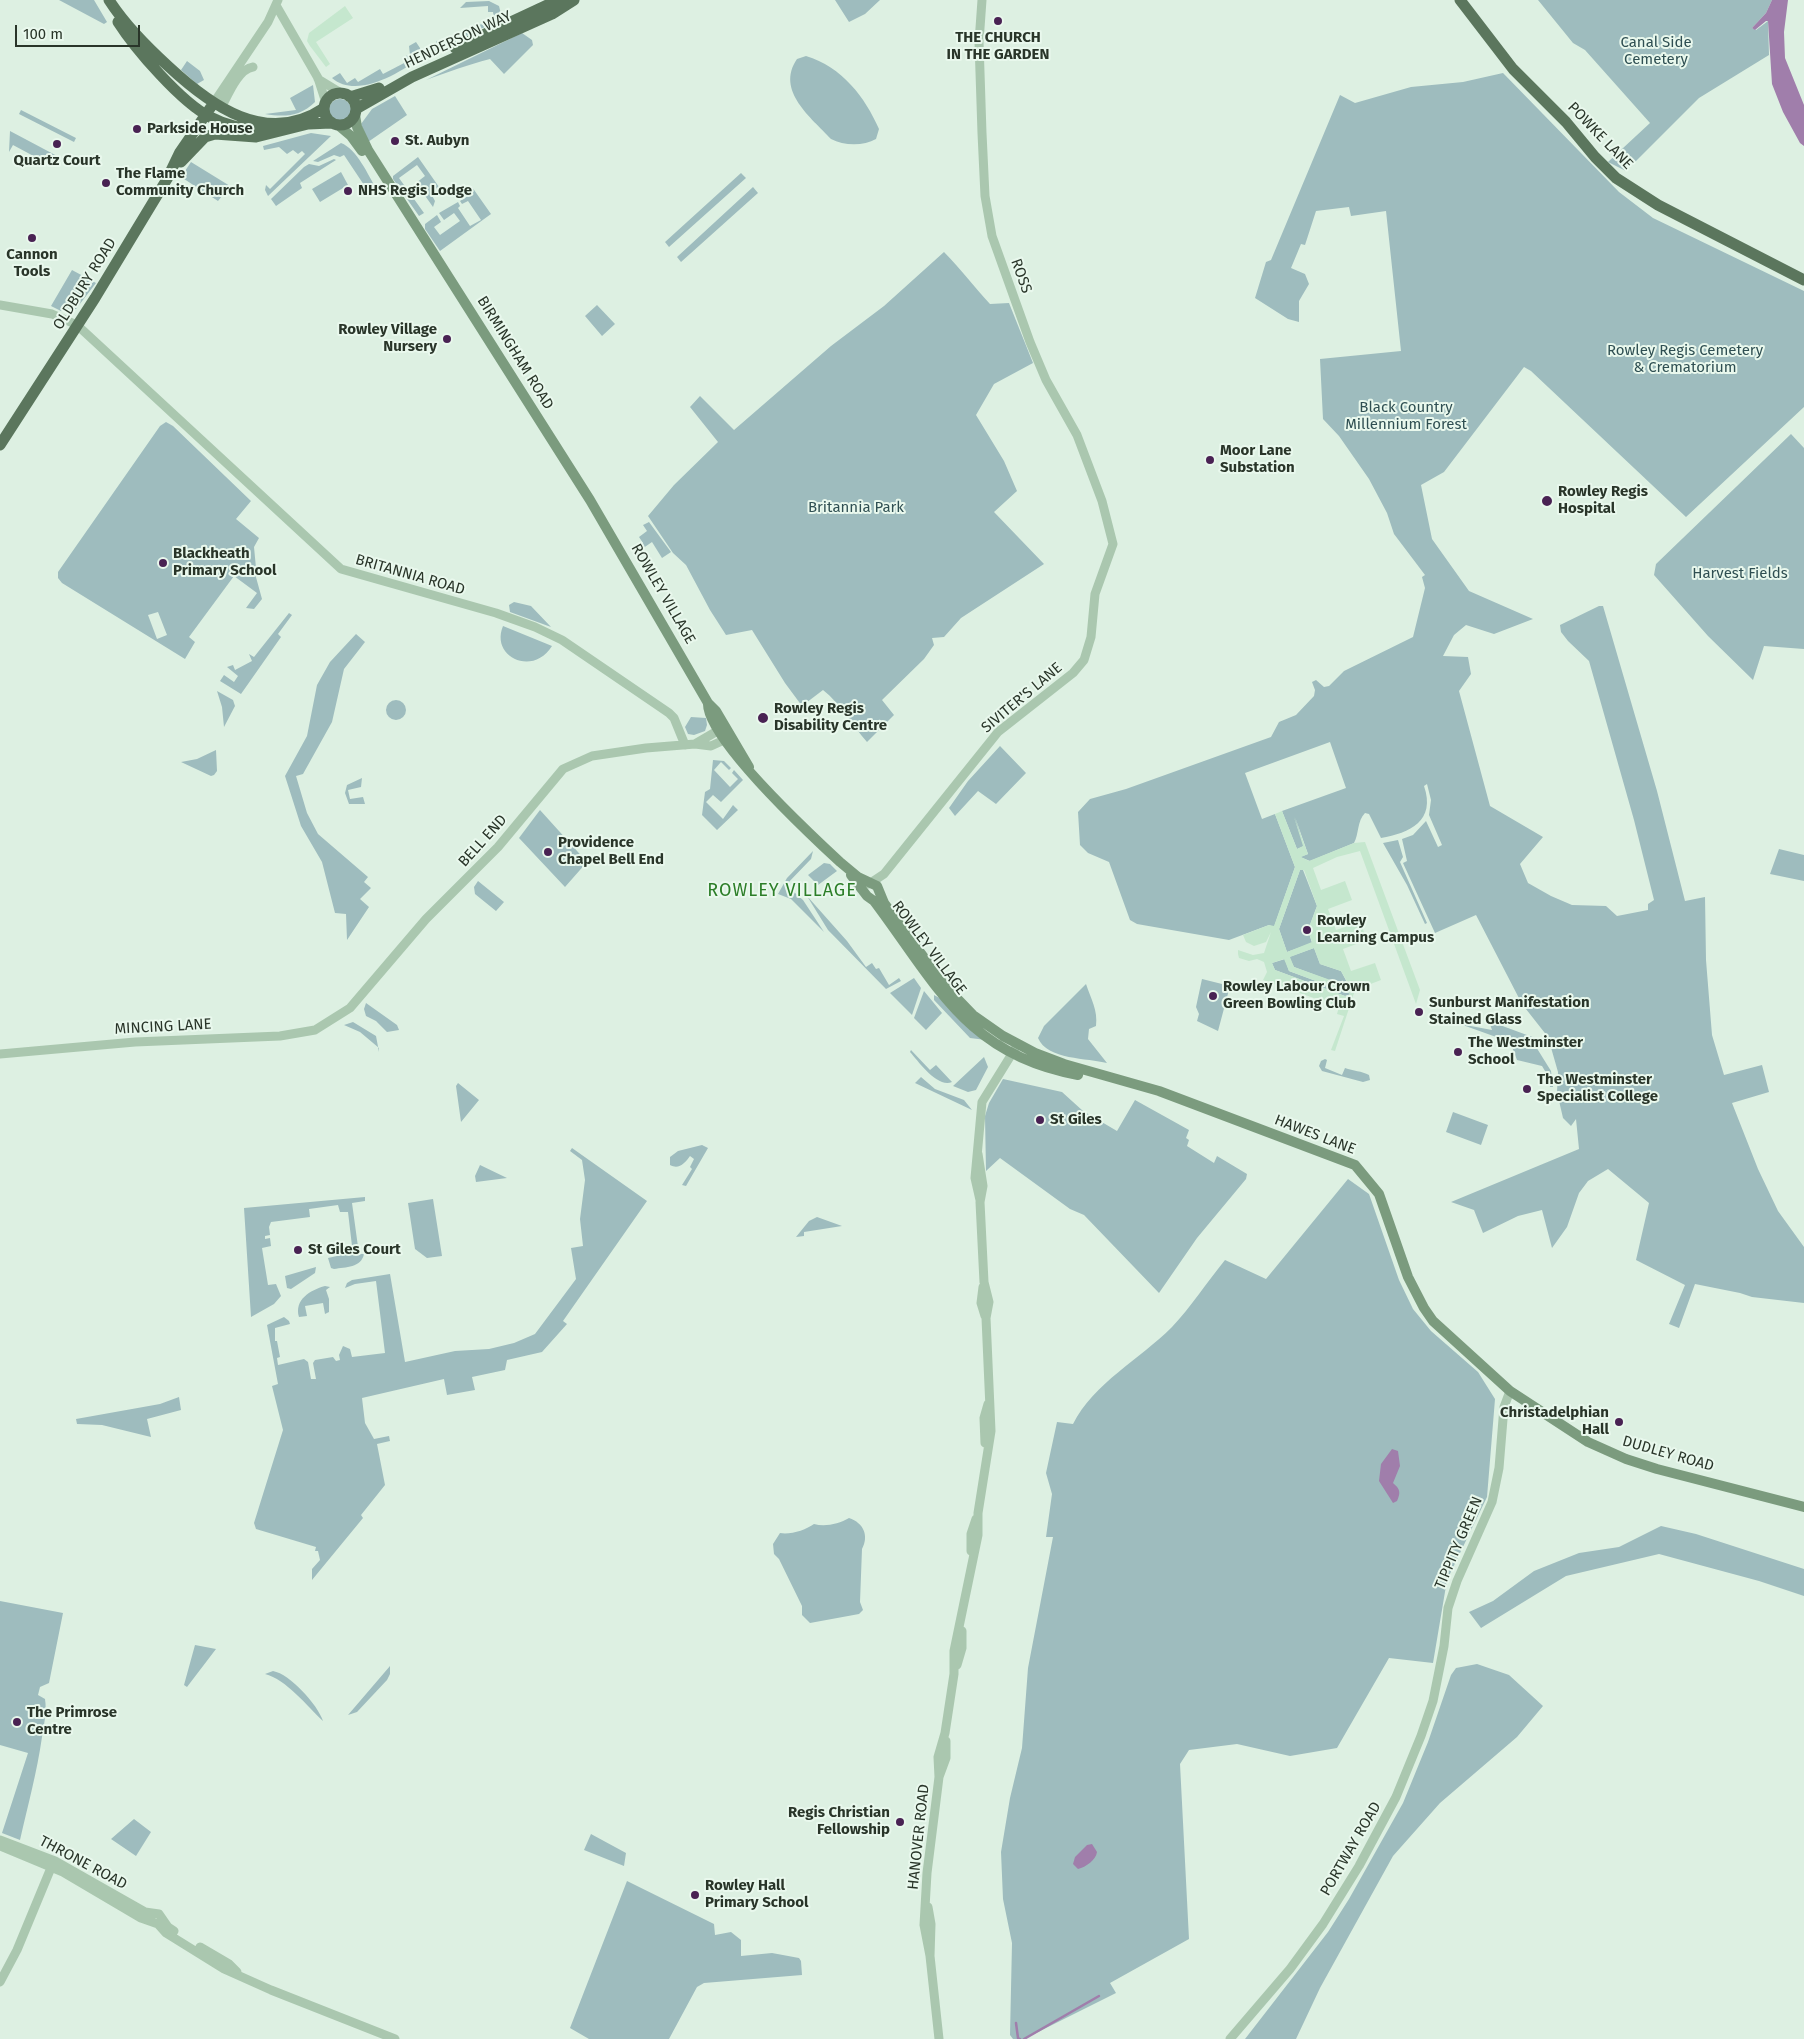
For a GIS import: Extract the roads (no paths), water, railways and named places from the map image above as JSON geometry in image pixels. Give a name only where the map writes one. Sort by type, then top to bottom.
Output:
[{"type":"main road","points":[[104,0],[163,78],[207,118],[260,130],[298,126]]},
{"type":"main road","points":[[109,0],[124,27],[195,90],[227,110],[271,124],[283,123],[309,116],[325,106],[331,96],[346,95],[355,112],[348,124],[318,122],[256,137],[223,133],[196,138]]},
{"type":"main road","name":"HENDERSON WAY","points":[[346,95],[376,89],[460,46],[558,0]]},
{"type":"main road","name":"HENDERSON WAY","points":[[355,112],[376,95],[418,74],[552,14],[574,0]]},
{"type":"main road","name":"POWKE LANE","points":[[1460,0],[1513,69],[1566,122],[1595,157],[1616,178],[1658,205],[1804,280]]},
{"type":"main road","points":[[192,104],[196,138]]},
{"type":"main road","points":[[325,106],[325,117],[334,124]]},
{"type":"main road","points":[[196,138],[207,118],[227,110]]},
{"type":"main road","name":"BIRMINGHAM ROAD","points":[[355,112],[362,138],[382,172],[590,500]]},
{"type":"main road","name":"BIRMINGHAM ROAD","points":[[334,124],[356,141],[404,215],[414,222]]},
{"type":"main road","name":"OLDBURY ROAD","points":[[0,445],[77,325],[167,178],[196,138]]},
{"type":"main road","name":"BIRMINGHAM ROAD","points":[[382,172],[380,175],[386,188]]},
{"type":"main road","name":"ROWLEY VILLAGE","points":[[590,500],[708,703],[720,717],[718,722],[737,758],[812,837],[840,862],[875,887],[911,941],[956,1000],[972,1015],[1018,1044]]},
{"type":"main road","name":"ROWLEY VILLAGE","points":[[708,703],[708,708],[723,732]]},
{"type":"main road","name":"ROWLEY VILLAGE","points":[[840,862],[867,896],[874,901],[929,979],[960,1014],[988,1039],[1011,1054]]},
{"type":"main road","name":"ROWLEY VILLAGE","points":[[867,896],[874,897],[875,887]]},
{"type":"main road","name":"HAWES LANE","points":[[1018,1044],[1064,1064],[1159,1091],[1355,1166],[1379,1194],[1408,1277],[1424,1308],[1433,1321],[1510,1391]]},
{"type":"main road","name":"HAWES LANE","points":[[1011,1054],[1062,1072],[1114,1079]]},
{"type":"main road","name":"DUDLEY ROAD","points":[[1510,1391],[1574,1435],[1626,1459],[1804,1507]]},
{"type":"street","name":"ROSS","points":[[982,0],[980,48],[982,142],[985,196],[992,236],[1030,342],[1046,380],[1077,435],[1102,501],[1113,544]]},
{"type":"street","points":[[195,90],[210,92],[225,86],[243,61],[277,3]]},
{"type":"street","points":[[277,3],[318,78],[325,106]]},
{"type":"street","points":[[227,110],[228,96],[242,73],[247,68],[253,67],[243,61]]},
{"type":"street","points":[[318,78],[346,95]]},
{"type":"street","points":[[225,86],[227,110]]},
{"type":"street","name":"BRITANNIA ROAD","points":[[0,305],[52,314],[77,325],[342,569],[502,615],[562,640],[669,713],[677,724],[681,745]]},
{"type":"street","name":"SIVITER'S LANE","points":[[875,887],[998,732],[1073,673],[1084,660],[1091,637],[1095,594],[1113,544]]},
{"type":"street","name":"BELL END","points":[[326,1024],[350,1008],[426,919],[498,848],[563,769],[592,756],[681,745],[711,746],[723,732]]},
{"type":"street","name":"MINCING LANE","points":[[0,1054],[135,1042],[280,1036],[300,1034],[326,1024]]},
{"type":"street","name":"HANOVER ROAD","points":[[939,2039],[930,1956],[924,1924],[930,1836],[939,1777],[946,1758],[945,1733],[954,1674],[962,1648],[962,1621],[970,1566],[971,1534],[978,1513],[991,1417],[988,1404],[986,1318],[981,1303],[984,1282],[980,1202],[975,1178],[982,1102],[1018,1044]]},
{"type":"street","name":"TIPPITY GREEN","points":[[1444,1646],[1448,1608],[1496,1488],[1504,1406],[1510,1391]]},
{"type":"street","name":"PORTWAY ROAD","points":[[1230,2039],[1290,1969],[1323,1924],[1359,1866],[1396,1797],[1422,1736],[1433,1701],[1444,1646]]},
{"type":"street","name":"THRONE ROAD","points":[[0,1840],[53,1864],[141,1918],[155,1919],[166,1933],[224,1969],[271,1990],[395,2039]]},
{"type":"street","name":"THRONE ROAD","points":[[0,1846],[42,1859]]},
{"type":"street","points":[[0,1982],[17,1950],[53,1864]]},
{"type":"street","name":"HANOVER ROAD","points":[[935,2039],[936,2022]]},
{"type":"waterway","points":[[1024,2039],[1099,1996]]},
{"type":"waterway","points":[[1016,2023],[1018,2038],[1020,2039]]},
{"type":"place","name":"THE CHURCH IN THE GARDEN","points":[[998,21]]},
{"type":"place","name":"Parkside House","points":[[137,129]]},
{"type":"place","name":"St. Aubyn","points":[[395,141]]},
{"type":"place","name":"Quartz Court","points":[[57,144]]},
{"type":"place","name":"The Flame Community Church","points":[[106,183]]},
{"type":"place","name":"NHS Regis Lodge","points":[[348,191]]},
{"type":"place","name":"Cannon Tools","points":[[32,238]]},
{"type":"place","name":"Rowley Village Nursery","points":[[447,339]]},
{"type":"place","name":"Moor Lane Substation","points":[[1210,460]]},
{"type":"place","name":"Rowley Regis Hospital","points":[[1547,501]]},
{"type":"place","name":"Blackheath Primary School","points":[[163,563]]},
{"type":"place","name":"Rowley Regis Disability Centre","points":[[763,718]]},
{"type":"place","name":"Providence Chapel Bell End","points":[[548,852]]},
{"type":"place","name":"Rowley Learning Campus","points":[[1307,930]]},
{"type":"place","name":"Rowley Labour Crown Green Bowling Club","points":[[1213,996]]},
{"type":"place","name":"Sunburst Manifestation Stained Glass","points":[[1419,1012]]},
{"type":"place","name":"The Westminster School","points":[[1458,1052]]},
{"type":"place","name":"The Westminster Specialist College","points":[[1527,1089]]},
{"type":"place","name":"St Giles","points":[[1040,1120]]},
{"type":"place","name":"St Giles Court","points":[[298,1250]]},
{"type":"place","name":"Christadelphian Hall","points":[[1619,1422]]},
{"type":"place","name":"The Primrose Centre","points":[[17,1722]]},
{"type":"place","name":"Regis Christian Fellowship","points":[[900,1822]]},
{"type":"place","name":"Rowley Hall Primary School","points":[[695,1895]]},
{"type":"district","name":"ROWLEY VILLAGE","points":[[782,891]]},
{"type":"park label","name":"Canal Side Cemetery","points":[[1656,52]]},
{"type":"park label","name":"Rowley Regis Cemetery & Crematorium","points":[[1685,360]]},
{"type":"park label","name":"Black Country Millennium Forest","points":[[1406,416]]},
{"type":"park label","name":"Britannia Park","points":[[856,508]]},
{"type":"park label","name":"Harvest Fields","points":[[1740,574]]}]
